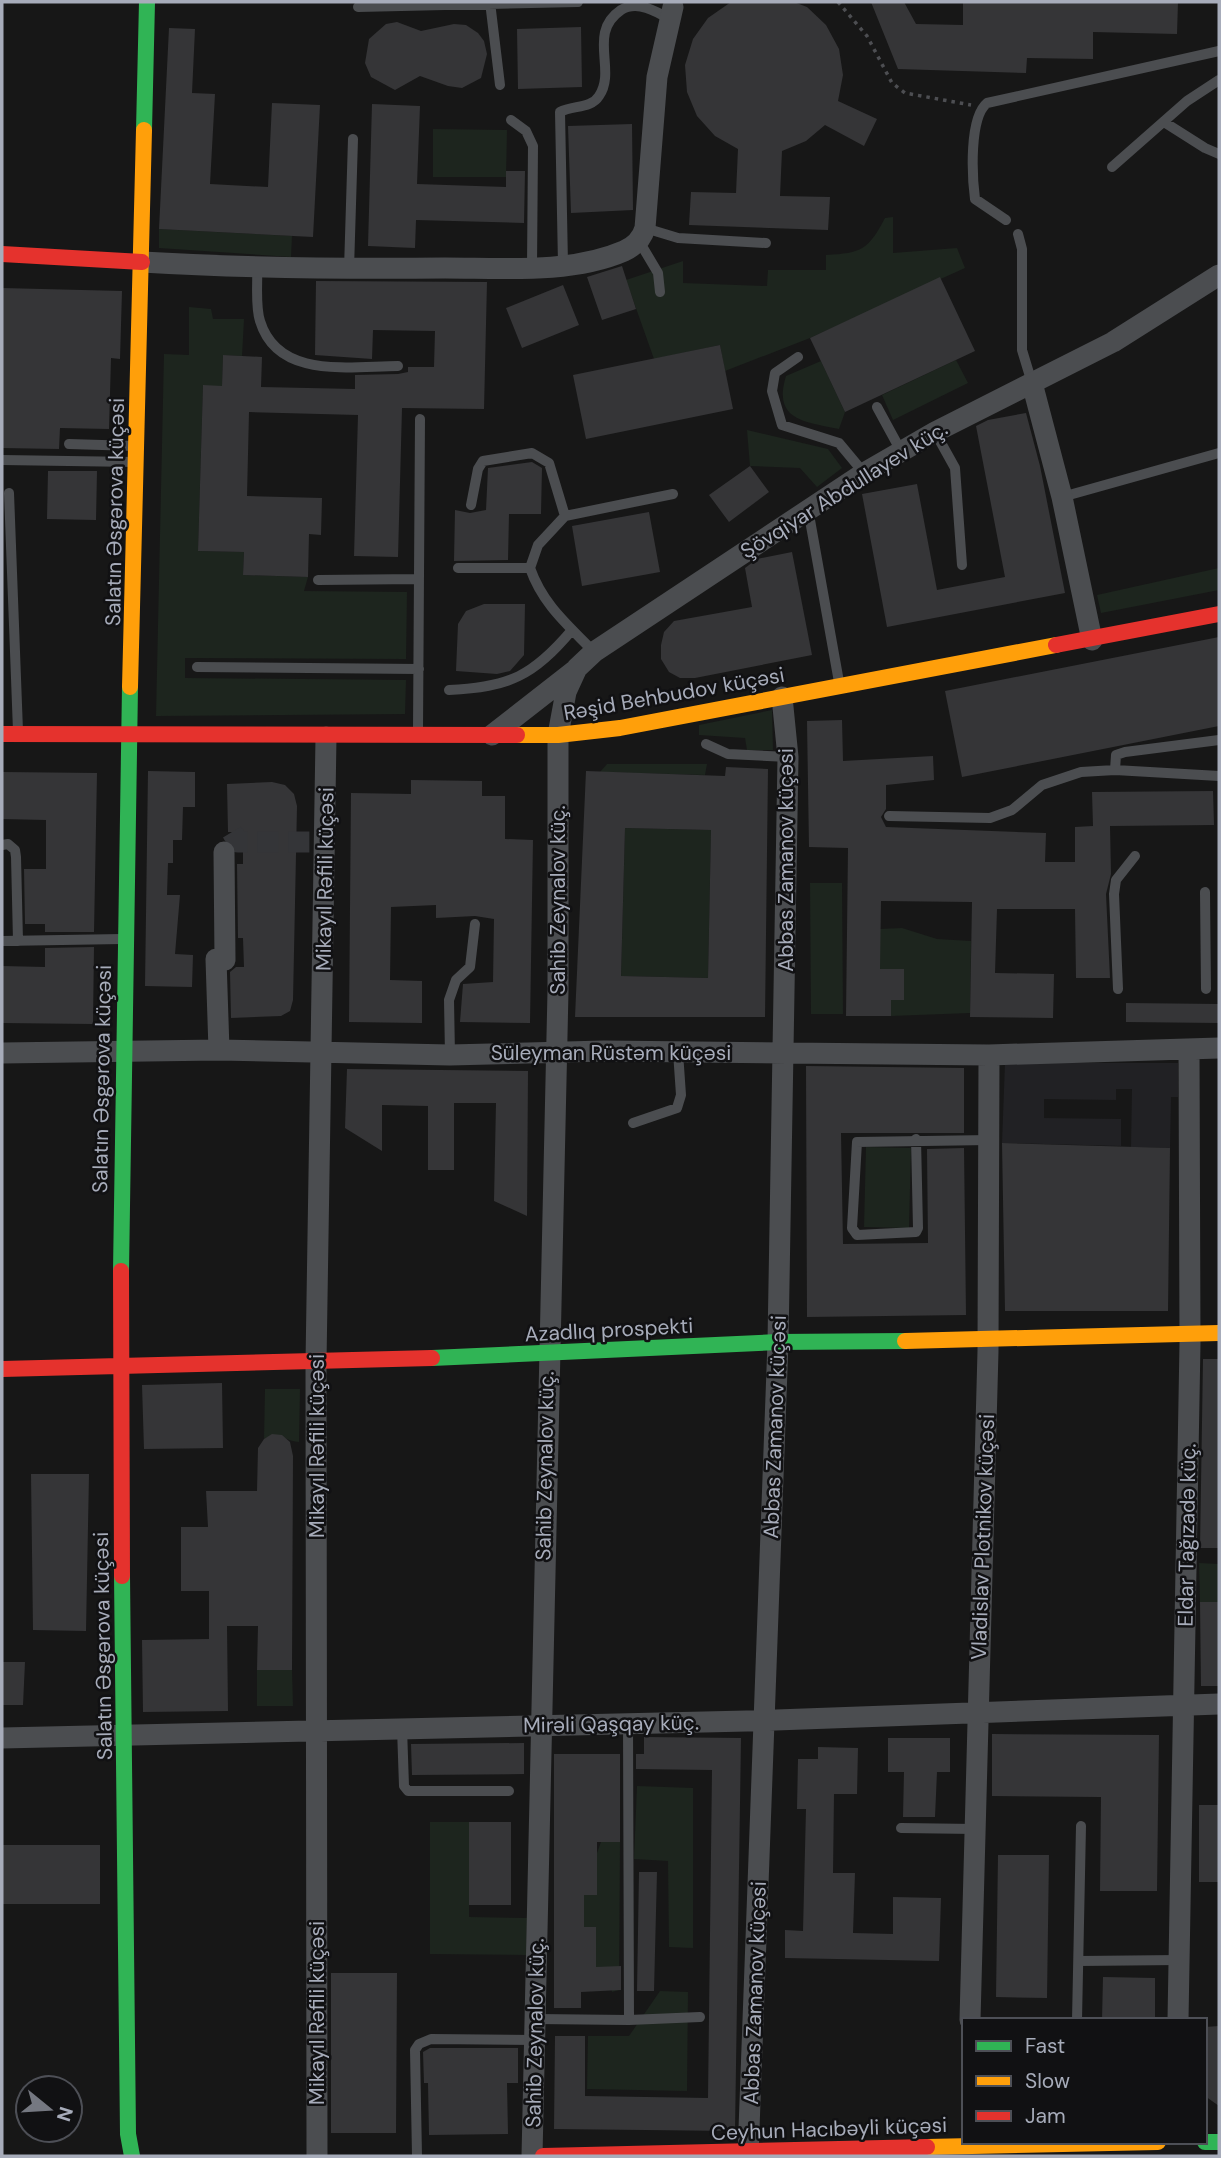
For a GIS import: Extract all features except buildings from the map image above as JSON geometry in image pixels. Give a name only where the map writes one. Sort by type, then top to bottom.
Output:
[{"type":"main road","name":"Salatın Əsgərova küçəsi","points":[[132,2156],[128,2134],[126,1734],[120,1365],[125,939],[147,2]]},
{"type":"main road","points":[[2,254],[142,262]]},
{"type":"main road","name":"Rəşid Behbudov küçəsi","points":[[10,734],[326,737],[558,735],[620,728],[1219,614]]},
{"type":"main road","name":"Azadlıq prospekti","points":[[2,1370],[548,1355],[778,1342],[988,1341],[1219,1333]]},
{"type":"main road","name":"Ceyhun Hacıbəyli küçəsi","points":[[544,2156],[835,2153],[1051,2144]]},
{"type":"street","points":[[142,262],[349,269],[532,267],[563,264],[623,251],[642,235],[657,77],[671,10]]},
{"type":"street","name":"Şövqiyar Abdullayev küç.","points":[[558,735],[566,692],[578,668],[594,652],[864,473],[934,432],[1113,342],[1219,275]]},
{"type":"street","points":[[1032,383],[1062,497],[1092,640]]},
{"type":"street","points":[[490,737],[578,668]]},
{"type":"street","name":"Abbas Zamanov küçəsi","points":[[748,2154],[778,1342],[788,757],[782,697]]},
{"type":"street","name":"Sahib Zeynalov küç.","points":[[532,2156],[537,2040],[539,1726],[556,1051],[558,735]]},
{"type":"street","name":"Mikayıl Rəfili küçəsi","points":[[317,2156],[316,1362],[326,737]]},
{"type":"street","points":[[219,1051],[216,959],[225,960],[224,852]]},
{"type":"street","name":"Süleyman Rüstəm küçəsi","points":[[2,1053],[219,1051],[450,1055],[556,1051],[989,1055],[1219,1048]]},
{"type":"street","name":"Eldar Tağızadə küç.","points":[[1178,2018],[1191,1333],[1189,1050]]},
{"type":"street","name":"Vladislav Plotnikov küçəsi","points":[[970,2018],[988,1341],[991,1140],[989,1055]]},
{"type":"street","name":"Mirəli Qaşqay küç.","points":[[2,1738],[766,1720],[1219,1704]]},
{"type":"lane","points":[[358,7],[578,2]]},
{"type":"lane","points":[[490,3],[500,85]]},
{"type":"lane","points":[[563,264],[560,111],[584,107],[599,98],[603,87],[604,33],[608,20],[617,12],[636,5],[671,10]]},
{"type":"lane","points":[[1006,220],[975,199],[975,125],[979,109],[998,98],[1219,51]]},
{"type":"lane","points":[[1111,167],[1219,80]]},
{"type":"lane","points":[[511,120],[526,131],[534,146],[532,267]]},
{"type":"lane","points":[[1164,122],[1219,154]]},
{"type":"lane","points":[[349,269],[353,139]]},
{"type":"lane","points":[[1018,234],[1022,249],[1022,350],[1032,383]]},
{"type":"lane","points":[[660,292],[658,273],[642,235],[766,243]]},
{"type":"lane","points":[[257,267],[259,318],[265,334],[295,362],[314,365],[398,366]]},
{"type":"lane","points":[[797,357],[775,373],[772,391],[782,425],[839,443],[864,473]]},
{"type":"lane","points":[[877,407],[901,451]]},
{"type":"lane","points":[[418,736],[420,419]]},
{"type":"lane","points":[[934,432],[955,468],[962,565]]},
{"type":"lane","points":[[69,444],[137,454]]},
{"type":"lane","points":[[471,505],[478,469],[483,461],[532,453],[549,463],[565,516]]},
{"type":"lane","points":[[1062,497],[1219,453]]},
{"type":"lane","points":[[2,460],[137,454]]},
{"type":"lane","points":[[9,494],[10,734]]},
{"type":"lane","points":[[594,652],[538,592],[530,568],[538,545],[565,516],[673,494]]},
{"type":"lane","points":[[808,509],[839,686]]},
{"type":"lane","points":[[458,568],[530,568]]},
{"type":"lane","points":[[318,580],[419,579]]},
{"type":"lane","points":[[449,690],[482,689],[523,675],[548,658],[572,629]]},
{"type":"lane","points":[[197,667],[419,669]]},
{"type":"lane","points":[[1115,770],[1116,755],[1125,752],[1219,740]]},
{"type":"lane","points":[[705,744],[727,754],[788,757]]},
{"type":"lane","points":[[889,816],[990,817],[1012,810],[1042,785],[1081,772],[1115,770],[1219,776]]},
{"type":"lane","points":[[2,845],[8,844],[15,850],[18,941]]},
{"type":"lane","points":[[1118,989],[1114,894],[1116,880],[1135,856]]},
{"type":"lane","points":[[1205,892],[1206,989]]},
{"type":"lane","points":[[450,1055],[449,1000],[456,980],[470,967],[475,924]]},
{"type":"lane","points":[[2,941],[125,939]]},
{"type":"lane","points":[[633,1123],[677,1108],[681,1095],[678,1052]]},
{"type":"lane","points":[[916,1139],[916,1232],[856,1235],[852,1228],[857,1142],[916,1139],[991,1140]]},
{"type":"lane","points":[[628,1723],[629,2020]]},
{"type":"lane","points":[[402,1728],[404,1786],[408,1791],[509,1791]]},
{"type":"lane","points":[[1077,2018],[1080,1826]]},
{"type":"lane","points":[[901,1828],[975,1829]]},
{"type":"lane","points":[[1079,1961],[1180,1960]]},
{"type":"lane","points":[[537,2019],[629,2020],[700,2017]]},
{"type":"lane","points":[[416,2156],[415,2050],[419,2044],[431,2039],[537,2040]]},
{"type":"path","points":[[838,2],[867,36],[892,83],[905,93],[967,104],[979,109]]},
{"type":"shaded area","points":[[433,129],[507,130],[506,177],[433,177]]},
{"type":"shaded area","points":[[893,217],[893,253],[957,248],[965,268],[810,338],[725,371],[720,345],[654,359],[626,280],[683,261],[683,283],[767,286],[768,270],[826,270],[826,255],[848,253],[863,248],[874,237],[885,218]]},
{"type":"shaded area","points":[[159,229],[292,236],[291,257],[159,248]]},
{"type":"shaded area","points":[[189,307],[211,309],[213,319],[244,319],[242,356],[223,355],[222,386],[203,386],[198,551],[244,552],[243,575],[308,577],[304,591],[407,592],[406,659],[185,658],[185,678],[406,680],[405,714],[156,716],[164,354],[189,355]]},
{"type":"shaded area","points":[[956,360],[968,383],[893,420],[882,395]]},
{"type":"shaded area","points":[[821,361],[845,412],[839,429],[795,417],[784,402],[786,376]]},
{"type":"shaded area","points":[[747,430],[828,449],[842,468],[817,487],[800,468],[750,466]]},
{"type":"shaded area","points":[[1219,568],[1219,590],[1101,613],[1097,595]]},
{"type":"shaded area","points":[[772,710],[773,750],[747,750],[745,738],[699,735],[699,725]]},
{"type":"shaded area","points":[[607,764],[707,764],[705,775],[600,772]]},
{"type":"shaded area","points":[[625,828],[711,830],[708,978],[621,976]]},
{"type":"shaded area","points":[[810,883],[842,883],[843,1014],[811,1014]]},
{"type":"shaded area","points":[[902,928],[937,939],[971,941],[970,1013],[891,1016],[891,1000],[904,999],[904,970],[880,969],[880,929]]},
{"type":"shaded area","points":[[1005,1063],[1178,1063],[1178,1097],[1171,1097],[1170,1148],[1131,1147],[1132,1089],[1116,1089],[1116,1100],[1044,1099],[1044,1118],[1121,1119],[1121,1146],[1002,1143]]},
{"type":"shaded area","points":[[866,1147],[911,1148],[909,1228],[864,1227]]},
{"type":"shaded area","points":[[265,1389],[300,1389],[299,1442],[278,1436],[264,1439]]},
{"type":"shaded area","points":[[1199,1563],[1219,1564],[1219,1602],[1200,1602]]},
{"type":"shaded area","points":[[257,1670],[292,1670],[293,1706],[257,1706]]},
{"type":"shaded area","points":[[637,1786],[693,1788],[693,1948],[669,1947],[668,1861],[634,1859]]},
{"type":"shaded area","points":[[430,1822],[469,1822],[469,1917],[527,1918],[526,1955],[430,1954]]},
{"type":"shaded area","points":[[601,1842],[620,1842],[619,1990],[612,1992],[612,1967],[596,1967],[596,1927],[584,1927],[584,1895],[597,1895],[597,1853]]},
{"type":"shaded area","points":[[660,1991],[688,1992],[687,2091],[587,2089],[588,2036],[629,2036]]},
{"type":"tunnel","points":[[232,832],[238,842],[326,842]]},
{"type":"traffic: fast","points":[[144,130],[147,2]]},
{"type":"traffic: fast","points":[[121,1271],[130,687]]},
{"type":"traffic: fast","points":[[432,1358],[778,1342],[905,1341]]},
{"type":"traffic: fast","points":[[122,1576],[128,2134],[132,2156]]},
{"type":"traffic: fast","points":[[1207,2142],[1219,2142]]},
{"type":"traffic: slow","points":[[130,687],[144,130]]},
{"type":"traffic: slow","points":[[517,735],[558,735],[620,728],[1056,645]]},
{"type":"traffic: slow","points":[[905,1341],[1219,1333]]},
{"type":"traffic: slow","points":[[927,2147],[1066,2144]]},
{"type":"traffic: jam","points":[[2,254],[142,262]]},
{"type":"traffic: jam","points":[[1056,645],[1219,614]]},
{"type":"traffic: jam","points":[[2,734],[517,735]]},
{"type":"traffic: jam","points":[[121,1271],[122,1576]]},
{"type":"traffic: jam","points":[[2,1369],[432,1358]]},
{"type":"traffic: jam","points":[[543,2156],[927,2147]]}]
